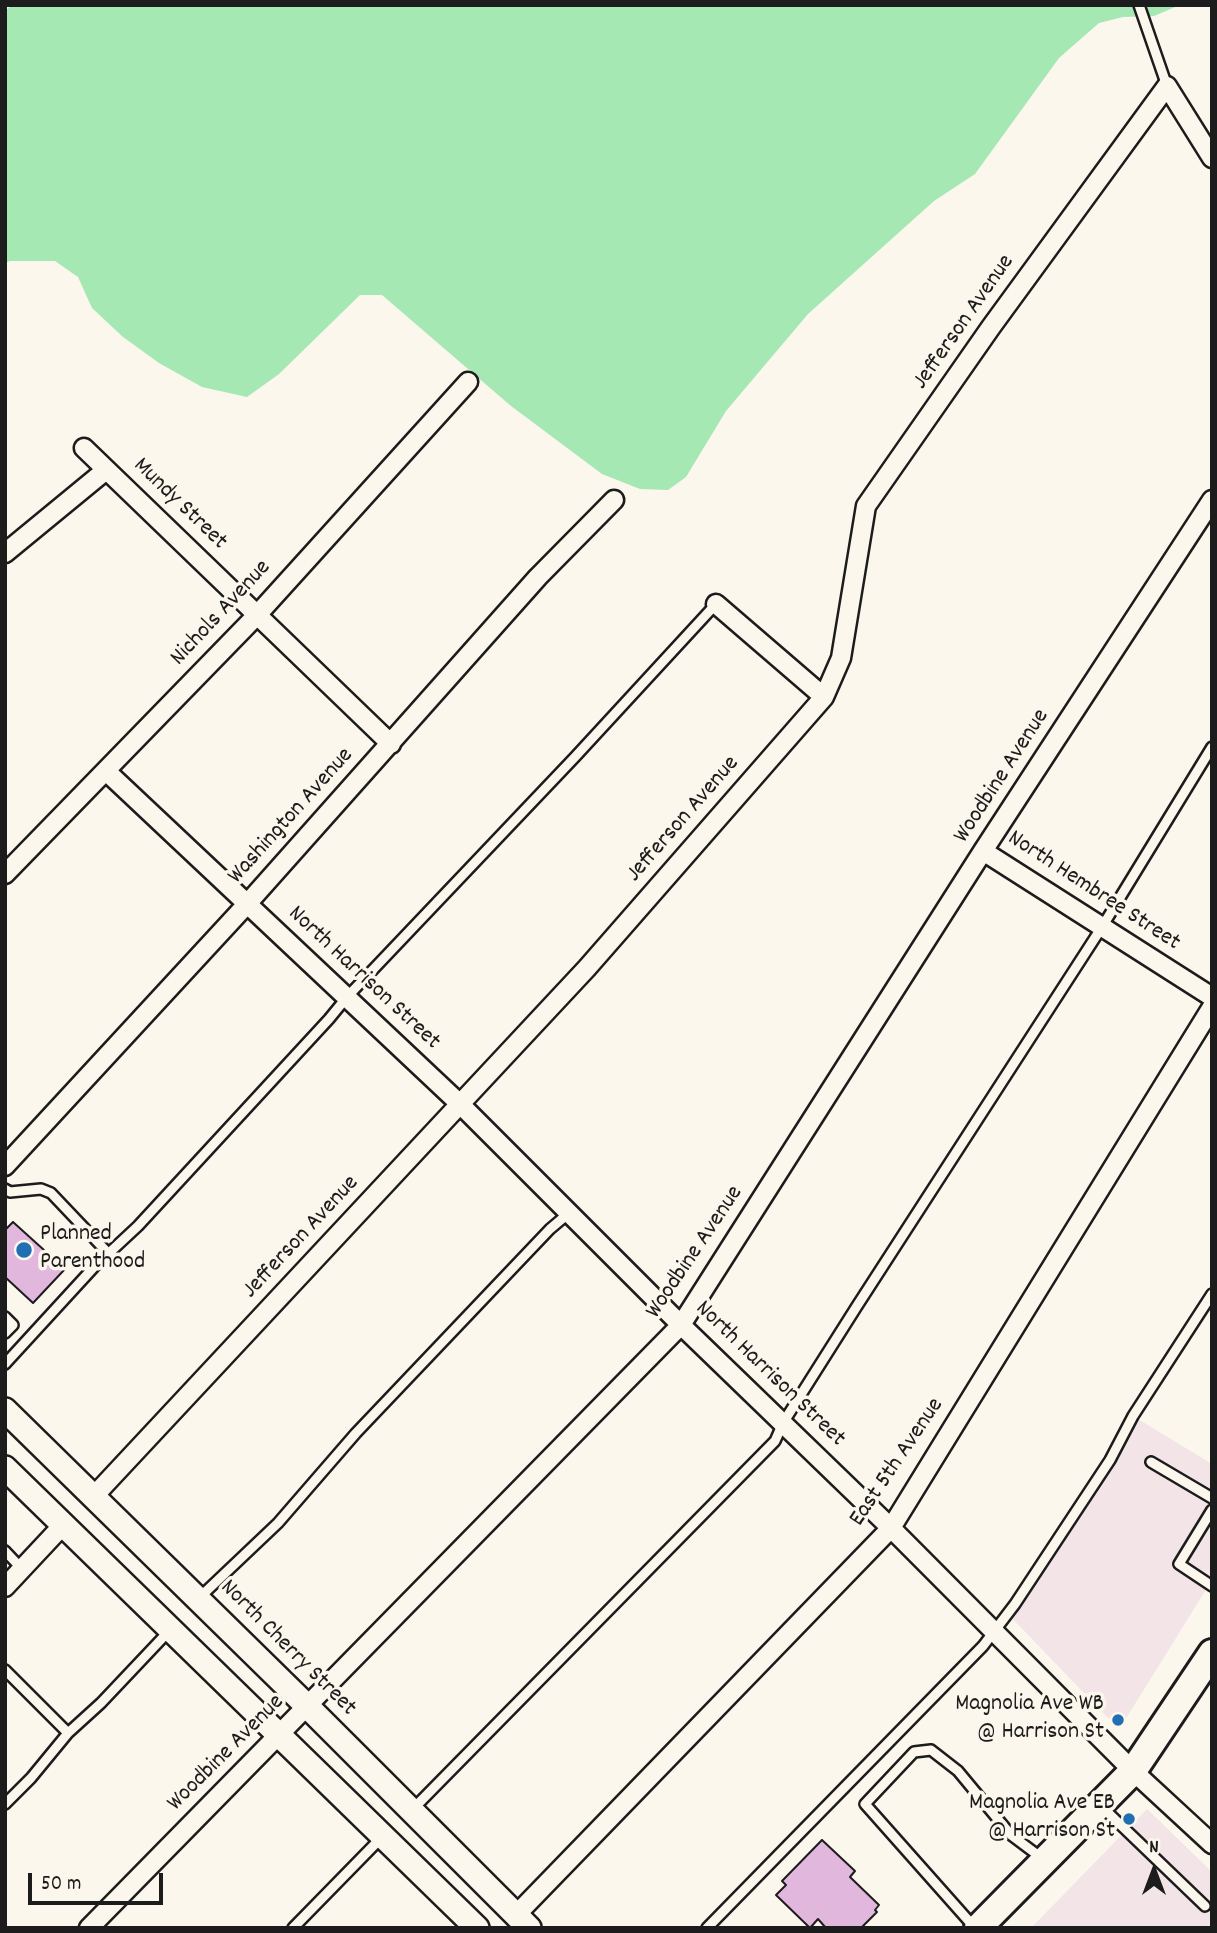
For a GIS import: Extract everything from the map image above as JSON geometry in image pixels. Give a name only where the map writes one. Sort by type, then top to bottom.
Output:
[{"type":"main road","name":"North Cherry Street","points":[[5,1410],[523,1921]]},
{"type":"main road","points":[[5,1468],[477,1928]]},
{"type":"main road","points":[[976,1928],[1133,1771],[1212,1653]]},
{"type":"street","points":[[1167,86],[1212,158]]},
{"type":"street","name":"Jefferson Avenue","points":[[94,1496],[587,968],[824,697],[841,658],[866,506],[990,327],[1167,86]]},
{"type":"street","name":"Nichols Avenue","points":[[5,874],[257,615],[468,382]]},
{"type":"street","name":"Mundy Street","points":[[84,448],[391,744]]},
{"type":"street","points":[[5,553],[106,470]]},
{"type":"street","name":"Washington Avenue","points":[[5,1166],[247,904],[538,577],[614,500]]},
{"type":"street","name":"Woodbine Avenue","points":[[89,1928],[309,1707],[681,1325],[1212,500]]},
{"type":"street","points":[[716,604],[824,697]]},
{"type":"street","name":"North Harrison Street","points":[[106,771],[460,1104],[681,1325],[891,1528],[1133,1771],[1212,1844]]},
{"type":"street","name":"North Hembree Street","points":[[984,851],[1212,997]]},
{"type":"street","name":"East 5th Avenue","points":[[523,1921],[891,1528],[1212,1007]]},
{"type":"street","points":[[5,1587],[63,1525]]},
{"type":"lane","points":[[1139,5],[1167,86]]},
{"type":"lane","points":[[5,1364],[108,1254],[138,1226],[347,997],[716,604]]},
{"type":"lane","points":[[411,1811],[775,1441],[783,1423],[1102,927],[1212,747]]},
{"type":"lane","points":[[5,1189],[10,1192],[41,1189],[51,1193],[108,1254]]},
{"type":"lane","points":[[198,1599],[278,1523],[366,1423],[550,1229],[569,1213]]},
{"type":"lane","points":[[707,1928],[965,1665],[994,1632],[1110,1460],[1133,1416],[1212,1294]]},
{"type":"lane","points":[[5,1317],[13,1325],[5,1333]]},
{"type":"lane","points":[[1151,1462],[1212,1498]]},
{"type":"lane","points":[[1212,1510],[1179,1564],[1212,1586]]},
{"type":"lane","points":[[5,1551],[22,1569]]},
{"type":"lane","points":[[5,1804],[31,1778],[68,1733],[101,1703],[170,1629]]},
{"type":"lane","points":[[5,1670],[68,1733]]},
{"type":"lane","points":[[976,1928],[865,1804],[914,1752],[931,1750],[958,1771],[1011,1835],[1045,1860]]},
{"type":"lane","points":[[1099,1805],[1205,1906]]},
{"type":"lane","points":[[293,1928],[382,1838]]},
{"type":"shaded area","points":[[1133,1416],[1212,1464],[1212,1580],[1125,1720],[1118,1722],[1107,1717],[1008,1614]]},
{"type":"shaded area","points":[[1147,1809],[1212,1872],[1212,1928],[1031,1928]]},
{"type":"green space","points":[[12,5],[1180,5],[1154,16],[1123,17],[1099,23],[1059,58],[975,174],[934,201],[808,314],[726,411],[686,477],[668,490],[640,489],[602,474],[511,406],[382,295],[360,295],[279,374],[247,397],[202,387],[159,363],[123,337],[92,308],[78,277],[55,261],[5,263],[5,11]]},
{"type":"building","name":"Planned Parenthood","points":[[13,1222],[65,1269],[33,1303],[5,1277],[5,1230]]},
{"type":"building","points":[[822,1840],[855,1871],[850,1877],[879,1905],[875,1910],[877,1912],[861,1928],[826,1928],[818,1919],[810,1928],[776,1895],[786,1885],[782,1881]]},
{"type":"place","name":"Planned Parenthood","points":[[24,1250]]},
{"type":"place","name":"Magnolia Ave WB @ Harrison St","points":[[1118,1720]]},
{"type":"place","name":"Magnolia Ave EB @ Harrison St","points":[[1129,1819]]}]
